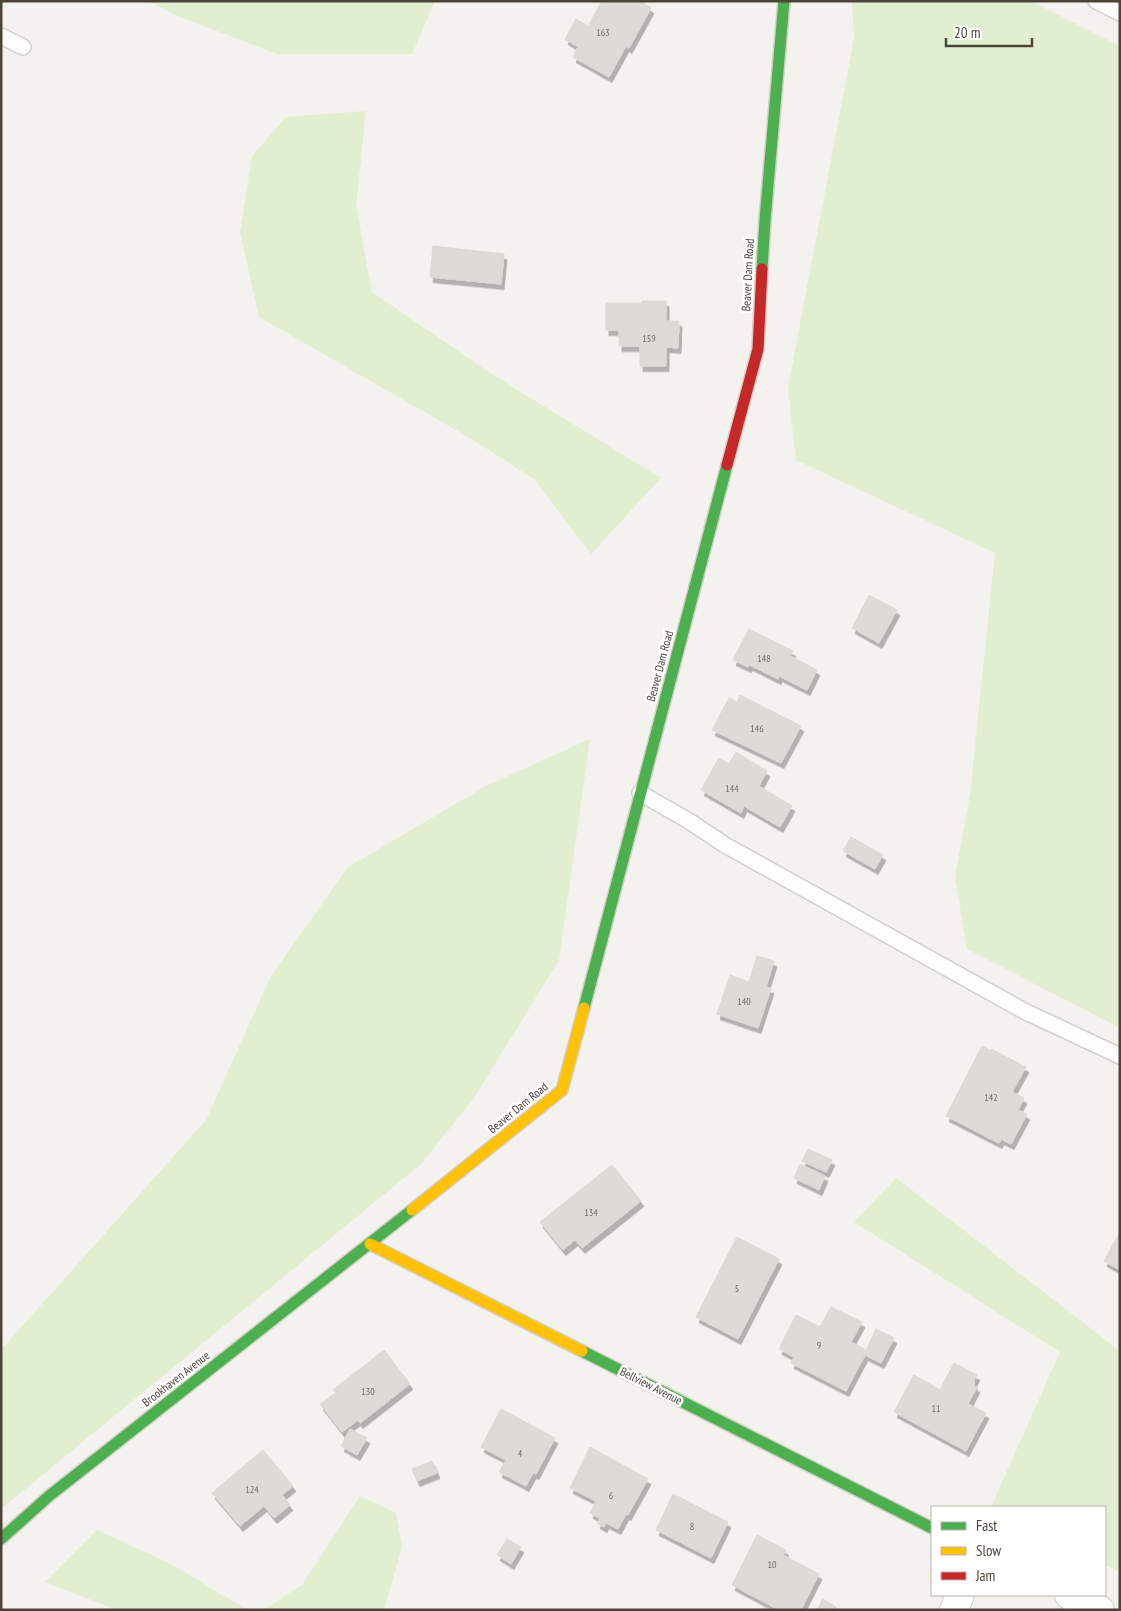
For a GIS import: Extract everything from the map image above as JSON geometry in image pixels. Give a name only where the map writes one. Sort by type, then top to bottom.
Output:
[{"type":"street","name":"Beaver Dam Road","points":[[370,1244],[562,1090],[758,348],[764,220],[784,1]]},
{"type":"street","name":"Bellview Avenue","points":[[370,1244],[931,1527]]},
{"type":"street","name":"Brookhaven Avenue","points":[[1,1539],[48,1496],[370,1244]]},
{"type":"street","points":[[954,1610],[960,1596]]},
{"type":"street","points":[[1071,1596],[1100,1610]]},
{"type":"lane","points":[[1096,1],[1120,13]]},
{"type":"lane","points":[[1,36],[23,47]]},
{"type":"lane","points":[[640,793],[689,821],[725,845],[1024,1011],[1120,1056]]},
{"type":"green space","points":[[149,1],[435,1],[412,54],[277,54],[175,15]]},
{"type":"green space","points":[[852,1],[1031,1],[1120,46],[1120,1028],[967,949],[955,877],[970,794],[995,553],[796,460],[788,388],[854,38]]},
{"type":"green space","points":[[366,111],[356,206],[372,292],[493,375],[661,478],[591,554],[535,480],[470,438],[259,317],[240,232],[252,156],[286,117]]},
{"type":"green space","points":[[590,739],[559,960],[474,1098],[421,1164],[1,1509],[1,1350],[206,1120],[271,976],[348,867],[488,785]]},
{"type":"green space","points":[[896,1178],[1120,1351],[1120,1572],[1106,1565],[1106,1506],[991,1506],[1060,1352],[854,1222]]},
{"type":"green space","points":[[360,1496],[396,1513],[402,1547],[384,1610],[263,1610],[302,1585]]},
{"type":"green space","points":[[97,1530],[171,1564],[247,1610],[117,1610],[45,1582]]},
{"type":"building","points":[[602,1],[640,1],[651,8],[629,48],[626,46],[609,77],[573,57],[578,47],[565,39],[576,19],[588,26]]},
{"type":"building","points":[[433,246],[504,254],[501,284],[430,277]]},
{"type":"building","points":[[642,301],[666,301],[666,321],[679,321],[678,348],[666,347],[666,366],[640,366],[640,346],[619,346],[619,330],[606,330],[606,303],[642,303]]},
{"type":"building","points":[[869,595],[897,610],[879,643],[852,628]]},
{"type":"building","points":[[749,629],[793,651],[790,656],[817,670],[807,690],[779,676],[778,679],[750,665],[748,667],[733,660]]},
{"type":"building","points":[[740,695],[801,726],[781,763],[712,730],[729,698],[737,702]]},
{"type":"building","points":[[736,752],[767,771],[759,786],[792,806],[780,827],[744,806],[741,813],[701,790],[719,758],[729,764]]},
{"type":"building","points":[[851,837],[883,855],[875,869],[843,851]]},
{"type":"building","points":[[757,956],[774,961],[766,987],[771,988],[758,1028],[717,1014],[730,975],[749,982]]},
{"type":"building","points":[[982,1046],[1026,1067],[1012,1092],[1024,1098],[1018,1110],[1027,1114],[1011,1144],[1001,1139],[999,1143],[946,1116]]},
{"type":"building","points":[[808,1149],[832,1160],[826,1172],[802,1161]]},
{"type":"building","points":[[800,1164],[825,1176],[819,1190],[794,1178]]},
{"type":"building","points":[[612,1165],[641,1201],[582,1248],[575,1240],[563,1250],[540,1222]]},
{"type":"building","points":[[1120,1232],[1120,1270],[1104,1261]]},
{"type":"building","points":[[737,1237],[779,1259],[738,1339],[696,1317]]},
{"type":"building","points":[[831,1307],[862,1322],[851,1342],[866,1350],[876,1329],[894,1338],[881,1363],[865,1355],[846,1391],[791,1363],[794,1357],[779,1349],[796,1315],[820,1327]]},
{"type":"building","points":[[384,1350],[410,1384],[360,1423],[358,1420],[342,1432],[320,1404],[336,1393],[333,1390]]},
{"type":"building","points":[[954,1363],[977,1375],[974,1380],[974,1386],[977,1387],[968,1404],[986,1413],[966,1451],[894,1412],[914,1375],[940,1390]]},
{"type":"building","points":[[501,1409],[555,1438],[536,1474],[533,1473],[526,1486],[499,1472],[506,1460],[481,1447]]},
{"type":"building","points":[[350,1429],[367,1438],[357,1455],[341,1446]]},
{"type":"building","points":[[590,1447],[648,1479],[618,1529],[606,1523],[604,1527],[597,1523],[600,1518],[590,1513],[596,1501],[570,1488]]},
{"type":"building","points":[[263,1450],[293,1486],[282,1495],[290,1505],[274,1518],[264,1506],[240,1526],[212,1493]]},
{"type":"building","points":[[432,1461],[437,1473],[417,1481],[412,1469]]},
{"type":"building","points":[[673,1494],[728,1522],[711,1558],[656,1530]]},
{"type":"building","points":[[757,1535],[786,1550],[783,1555],[819,1574],[801,1610],[779,1610],[732,1585]]},
{"type":"building","points":[[507,1539],[521,1547],[511,1564],[497,1555]]},
{"type":"building","points":[[823,1599],[836,1607],[834,1610],[817,1610]]},
{"type":"traffic: fast","points":[[762,269],[784,1]]},
{"type":"traffic: fast","points":[[584,1008],[727,465]]},
{"type":"traffic: fast","points":[[1,1539],[49,1496],[412,1210]]},
{"type":"traffic: fast","points":[[582,1351],[931,1527]]},
{"type":"traffic: slow","points":[[412,1210],[562,1090],[584,1008]]},
{"type":"traffic: slow","points":[[370,1244],[582,1351]]},
{"type":"traffic: jam","points":[[727,465],[758,349],[762,269]]}]
